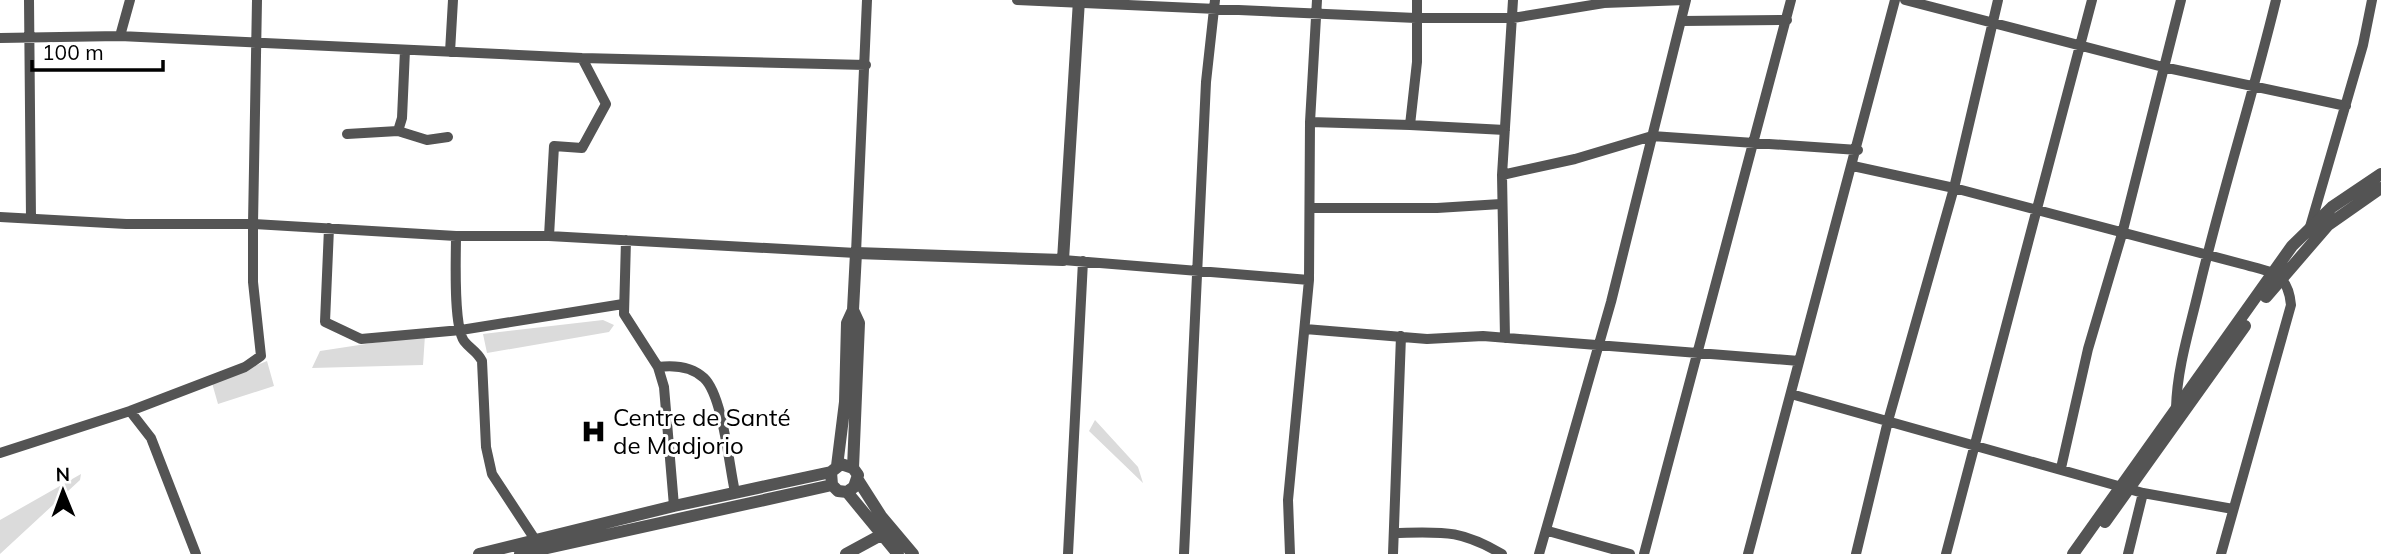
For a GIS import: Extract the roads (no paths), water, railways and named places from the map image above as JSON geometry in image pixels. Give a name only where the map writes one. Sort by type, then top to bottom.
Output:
[{"type":"street","points":[[29,0],[31,219]]},
{"type":"street","points":[[120,36],[130,0]]},
{"type":"street","points":[[0,453],[130,411],[245,367],[261,356],[253,282],[257,0]]},
{"type":"street","points":[[450,52],[453,0]]},
{"type":"street","points":[[853,310],[859,323],[856,474],[854,487],[846,492],[838,491],[833,474],[845,402],[847,323],[853,310],[867,0]]},
{"type":"street","points":[[1017,0],[1215,4],[1416,18],[1513,18],[1604,3],[1686,0],[1614,290],[1596,346],[1548,531],[1539,554]]},
{"type":"street","points":[[1290,554],[1288,500],[1309,280],[1310,122],[1317,0]]},
{"type":"street","points":[[1410,125],[1418,62],[1417,0]]},
{"type":"street","points":[[1505,338],[1501,204],[1513,0]]},
{"type":"street","points":[[1644,554],[1791,0]]},
{"type":"street","points":[[1748,554],[1858,150],[1895,0]]},
{"type":"street","points":[[1905,0],[2163,67],[2346,106]]},
{"type":"street","points":[[1856,554],[1888,421],[1954,188],[1998,0]]},
{"type":"street","points":[[1946,554],[2092,0]]},
{"type":"street","points":[[2062,468],[2088,349],[2122,234],[2181,0]]},
{"type":"street","points":[[2176,408],[2179,372],[2207,255],[2255,86],[2276,0]]},
{"type":"street","points":[[2310,227],[2346,106],[2372,0]]},
{"type":"street","points":[[1063,260],[1079,2]]},
{"type":"street","points":[[1184,554],[1206,82],[1215,4]]},
{"type":"street","points":[[1682,21],[1787,20]]},
{"type":"street","points":[[0,38],[120,36],[582,58],[866,65]]},
{"type":"street","points":[[398,131],[401,123],[405,50]]},
{"type":"street","points":[[549,236],[554,146],[582,148],[607,104],[582,58]]},
{"type":"street","points":[[1310,122],[1504,130]]},
{"type":"street","points":[[347,134],[398,131],[428,140],[448,137]]},
{"type":"street","points":[[1502,175],[1575,159],[1652,136],[1752,140],[1858,150]]},
{"type":"street","points":[[1853,166],[1954,188],[2036,212],[2207,255],[2277,275],[2288,286],[2291,304],[2221,554]]},
{"type":"street","points":[[2083,554],[2131,489],[2310,227],[2354,191],[2381,174]]},
{"type":"street","points":[[2073,554],[2131,489],[2176,408],[2277,275],[2328,225],[2381,188]]},
{"type":"street","points":[[1311,208],[1437,208],[1501,204]]},
{"type":"street","points":[[0,218],[126,224],[253,224],[456,236],[549,236],[856,253],[1063,260],[1309,280]]},
{"type":"street","points":[[329,228],[325,322],[361,339],[461,330],[623,304]]},
{"type":"street","points":[[456,236],[457,309],[463,340],[478,352],[482,361],[486,447],[492,474],[536,541]]},
{"type":"street","points":[[626,240],[623,304],[629,326],[658,368],[664,387],[674,506]]},
{"type":"street","points":[[1068,554],[1083,261]]},
{"type":"street","points":[[1305,329],[1401,336],[1505,338],[1799,361]]},
{"type":"street","points":[[1393,554],[1401,336]]},
{"type":"street","points":[[658,368],[673,365],[705,379],[715,396],[735,492]]},
{"type":"street","points":[[1791,394],[2131,489],[2233,509]]},
{"type":"street","points":[[130,411],[151,439],[161,460],[196,554]]},
{"type":"street","points":[[520,554],[561,550],[833,474],[846,464],[856,474],[881,516],[913,554]]},
{"type":"street","points":[[478,554],[735,492],[833,474]]},
{"type":"street","points":[[2128,554],[2131,489]]},
{"type":"street","points":[[846,492],[898,554]]},
{"type":"street","points":[[1394,533],[1449,531],[1464,534],[1502,554]]},
{"type":"street","points":[[1548,531],[1630,554]]},
{"type":"street","points":[[846,554],[881,535]]},
{"type":"place","name":"Centre de Santé de Madjorio","points":[[593,432]]}]
